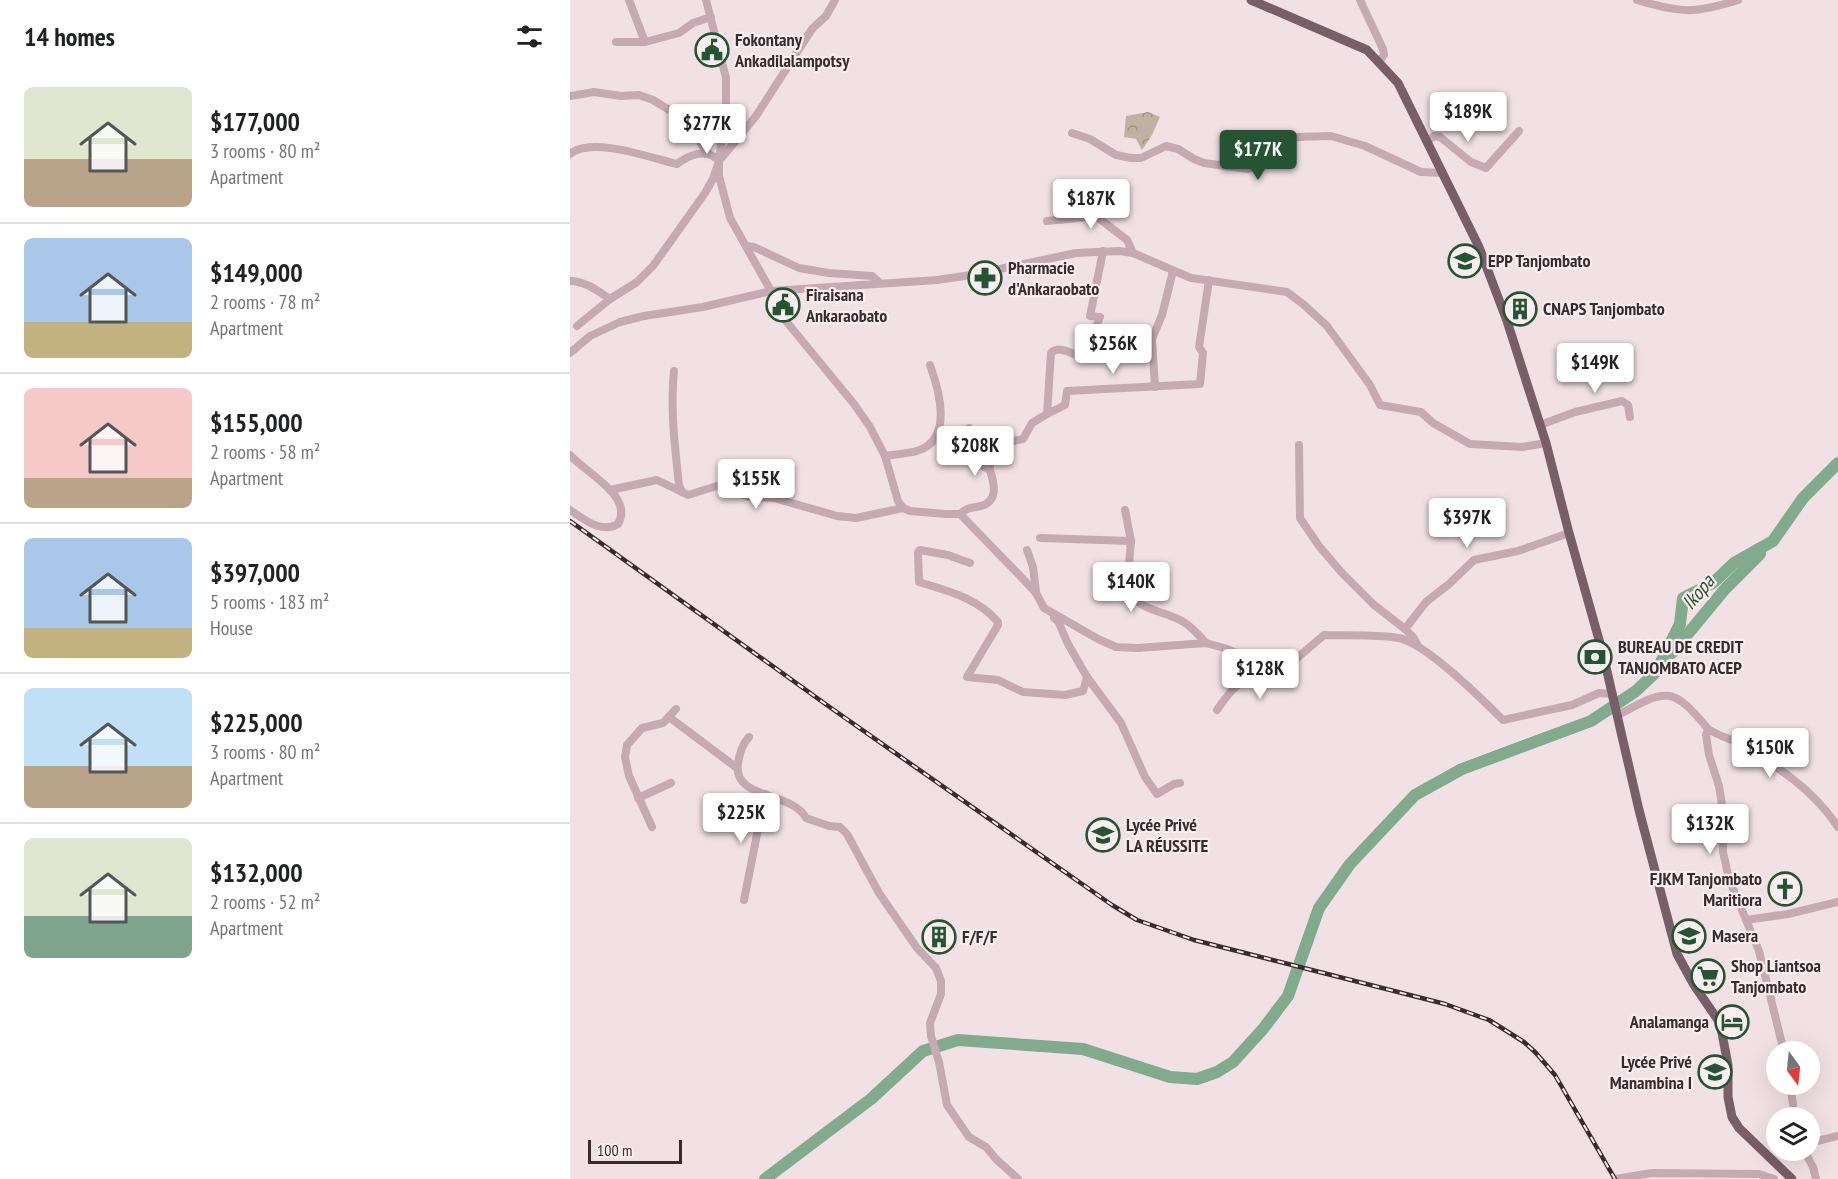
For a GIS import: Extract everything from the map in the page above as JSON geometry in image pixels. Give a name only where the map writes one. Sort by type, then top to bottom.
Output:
[{"type":"main road","points":[[1251,0],[1367,50],[1379,62],[1398,83],[1479,247],[1508,321],[1546,443],[1616,704],[1636,799],[1677,954],[1721,1028],[1728,1065],[1728,1097],[1732,1117],[1782,1178]]},
{"type":"street","points":[[629,0],[645,42]]},
{"type":"street","points":[[706,0],[726,78],[726,110],[719,176],[730,218],[771,291],[781,315],[854,404],[885,456],[898,501],[903,508]]},
{"type":"street","points":[[577,326],[610,299],[637,282],[652,266],[705,193],[719,161],[756,116],[812,29],[826,16],[835,0]]},
{"type":"street","points":[[1360,0],[1383,50],[1384,56],[1379,62]]},
{"type":"street","points":[[1637,0],[1675,10],[1697,11],[1712,9],[1738,0]]},
{"type":"street","points":[[616,42],[645,42],[679,33],[693,23],[711,17]]},
{"type":"street","points":[[570,96],[594,92],[621,96],[639,95],[653,100],[692,128],[707,152],[719,161]]},
{"type":"street","points":[[1427,142],[1434,136],[1440,137],[1471,162],[1486,168],[1519,131]]},
{"type":"street","points":[[1072,133],[1090,139],[1116,155],[1141,158],[1166,146],[1178,149],[1203,163],[1248,169],[1265,164],[1281,144],[1295,137],[1331,136],[1365,146],[1421,171],[1443,173]]},
{"type":"street","points":[[570,154],[591,147],[611,148],[676,164],[686,158],[707,152]]},
{"type":"street","points":[[1047,221],[1096,216],[1126,240],[1133,253]]},
{"type":"street","points":[[747,246],[754,246],[799,268],[872,276],[880,283]]},
{"type":"street","points":[[1047,414],[1051,353],[1060,349],[1079,356],[1100,317],[1090,316],[1103,251]]},
{"type":"street","points":[[570,353],[590,336],[620,322],[703,307],[771,291],[960,277],[1076,253],[1103,251],[1133,253],[1191,278],[1287,292],[1327,326],[1370,385],[1380,405],[1420,412],[1433,423],[1470,444],[1522,447],[1546,443]]},
{"type":"street","points":[[1155,387],[1152,339],[1162,315],[1173,271]]},
{"type":"street","points":[[610,490],[657,480],[688,495],[736,480],[737,493],[750,497],[774,498],[837,516],[856,518],[903,508],[960,514],[969,507],[982,506],[991,500],[995,493],[987,452],[990,446],[1023,439],[1032,423],[1065,405],[1067,391],[1200,384],[1203,353],[1199,347],[1209,280]]},
{"type":"street","points":[[570,282],[576,281],[595,288],[610,299]]},
{"type":"street","points":[[885,456],[918,451],[925,447],[939,431],[940,397],[930,365]]},
{"type":"street","points":[[674,371],[673,427],[682,494]]},
{"type":"street","points":[[1540,425],[1575,412],[1622,401],[1628,405],[1630,417]]},
{"type":"street","points":[[969,428],[979,464],[990,470]]},
{"type":"street","points":[[1299,445],[1300,518],[1319,546],[1373,604],[1405,629],[1418,646],[1476,693],[1503,720],[1572,705],[1599,693],[1613,694]]},
{"type":"street","points":[[570,455],[610,490],[620,502],[622,517],[618,524],[606,528],[597,526],[570,510]]},
{"type":"street","points":[[1125,510],[1131,541],[1130,588],[1134,598],[1143,606],[1183,621],[1206,643]]},
{"type":"street","points":[[960,514],[1036,593],[1044,608],[1058,621],[1087,677],[1121,723],[1153,790],[1157,794],[1173,784],[1180,783]]},
{"type":"street","points":[[1405,629],[1426,602],[1474,560],[1518,551],[1569,533]]},
{"type":"street","points":[[1040,538],[1131,541]]},
{"type":"street","points":[[970,563],[948,555],[920,550],[918,552],[919,582],[944,588],[978,604],[997,620],[998,625],[967,677],[998,680],[1023,692],[1065,695],[1083,691],[1087,677]]},
{"type":"street","points":[[1027,550],[1033,567],[1036,593]]},
{"type":"street","points":[[1044,608],[1116,647],[1138,648],[1206,643],[1282,671]]},
{"type":"street","points":[[1216,710],[1244,681],[1250,680],[1259,688],[1280,679],[1282,671],[1324,635],[1400,638],[1418,646]]},
{"type":"street","points":[[1618,715],[1643,701],[1666,696],[1677,697],[1692,709],[1708,729],[1734,741],[1797,781],[1824,806],[1838,827]]},
{"type":"street","points":[[652,827],[638,798],[625,757],[627,745],[642,728],[663,723],[676,709]]},
{"type":"street","points":[[669,717],[737,768]]},
{"type":"street","points":[[1708,729],[1706,735],[1708,755],[1719,786],[1723,811],[1723,852],[1729,879],[1759,951],[1781,1041]]},
{"type":"street","points":[[749,736],[741,746],[737,768],[742,782],[752,790],[793,804],[802,810],[806,818],[829,826],[840,827],[847,834],[879,893],[917,948],[936,968],[942,981],[941,994],[930,1023],[932,1042],[947,1106],[969,1137],[987,1147],[996,1159],[1018,1179]]},
{"type":"street","points":[[638,798],[671,783]]},
{"type":"street","points":[[744,900],[765,794]]},
{"type":"street","points":[[1746,920],[1788,914],[1838,902]]},
{"type":"street","points":[[1820,1140],[1838,1136]]},
{"type":"street","points":[[1810,1161],[1816,1179]]},
{"type":"street","points":[[1615,1179],[1652,1173],[1759,1174],[1782,1178]]},
{"type":"green space","points":[[1148,112],[1160,117],[1142,150],[1136,139],[1124,137],[1126,116]]},
{"type":"waterway","points":[[765,1179],[871,1099],[923,1051],[958,1040],[1083,1049],[1170,1077],[1197,1079],[1217,1072],[1233,1062],[1263,1029],[1288,996],[1319,908],[1350,864],[1415,795],[1462,769],[1591,721],[1636,691],[1656,672],[1680,624],[1683,598],[1713,583],[1734,563],[1773,541],[1803,498],[1838,463]]},
{"type":"waterway","name":"Ikopa","points":[[1672,653],[1725,589],[1760,554]]},
{"type":"railway","points":[[570,521],[831,708],[1112,905],[1137,920],[1194,940],[1445,1004],[1489,1020],[1524,1042],[1555,1075],[1615,1179]]},
{"type":"place","name":"Fokontany Ankadilalampotsy","points":[[712,50]]},
{"type":"place","name":"EPP Tanjombato","points":[[1465,261]]},
{"type":"place","name":"Pharmacie d'Ankaraobato","points":[[985,278]]},
{"type":"place","name":"Firaisana Ankaraobato","points":[[783,305]]},
{"type":"place","name":"CNAPS Tanjombato","points":[[1520,309]]},
{"type":"place","name":"BUREAU DE CREDIT TANJOMBATO ACEP","points":[[1595,657]]},
{"type":"place","name":"Lycée Privé LA RÉUSSITE","points":[[1103,835]]},
{"type":"place","name":"FJKM Tanjombato Maritiora","points":[[1785,889]]},
{"type":"place","name":"Masera","points":[[1689,936]]},
{"type":"place","name":"F/F/F","points":[[939,937]]},
{"type":"place","name":"Shop Liantsoa Tanjombato","points":[[1708,976]]},
{"type":"place","name":"Analamanga","points":[[1732,1022]]},
{"type":"place","name":"Lycée Privé Manambina I","points":[[1715,1072]]}]
